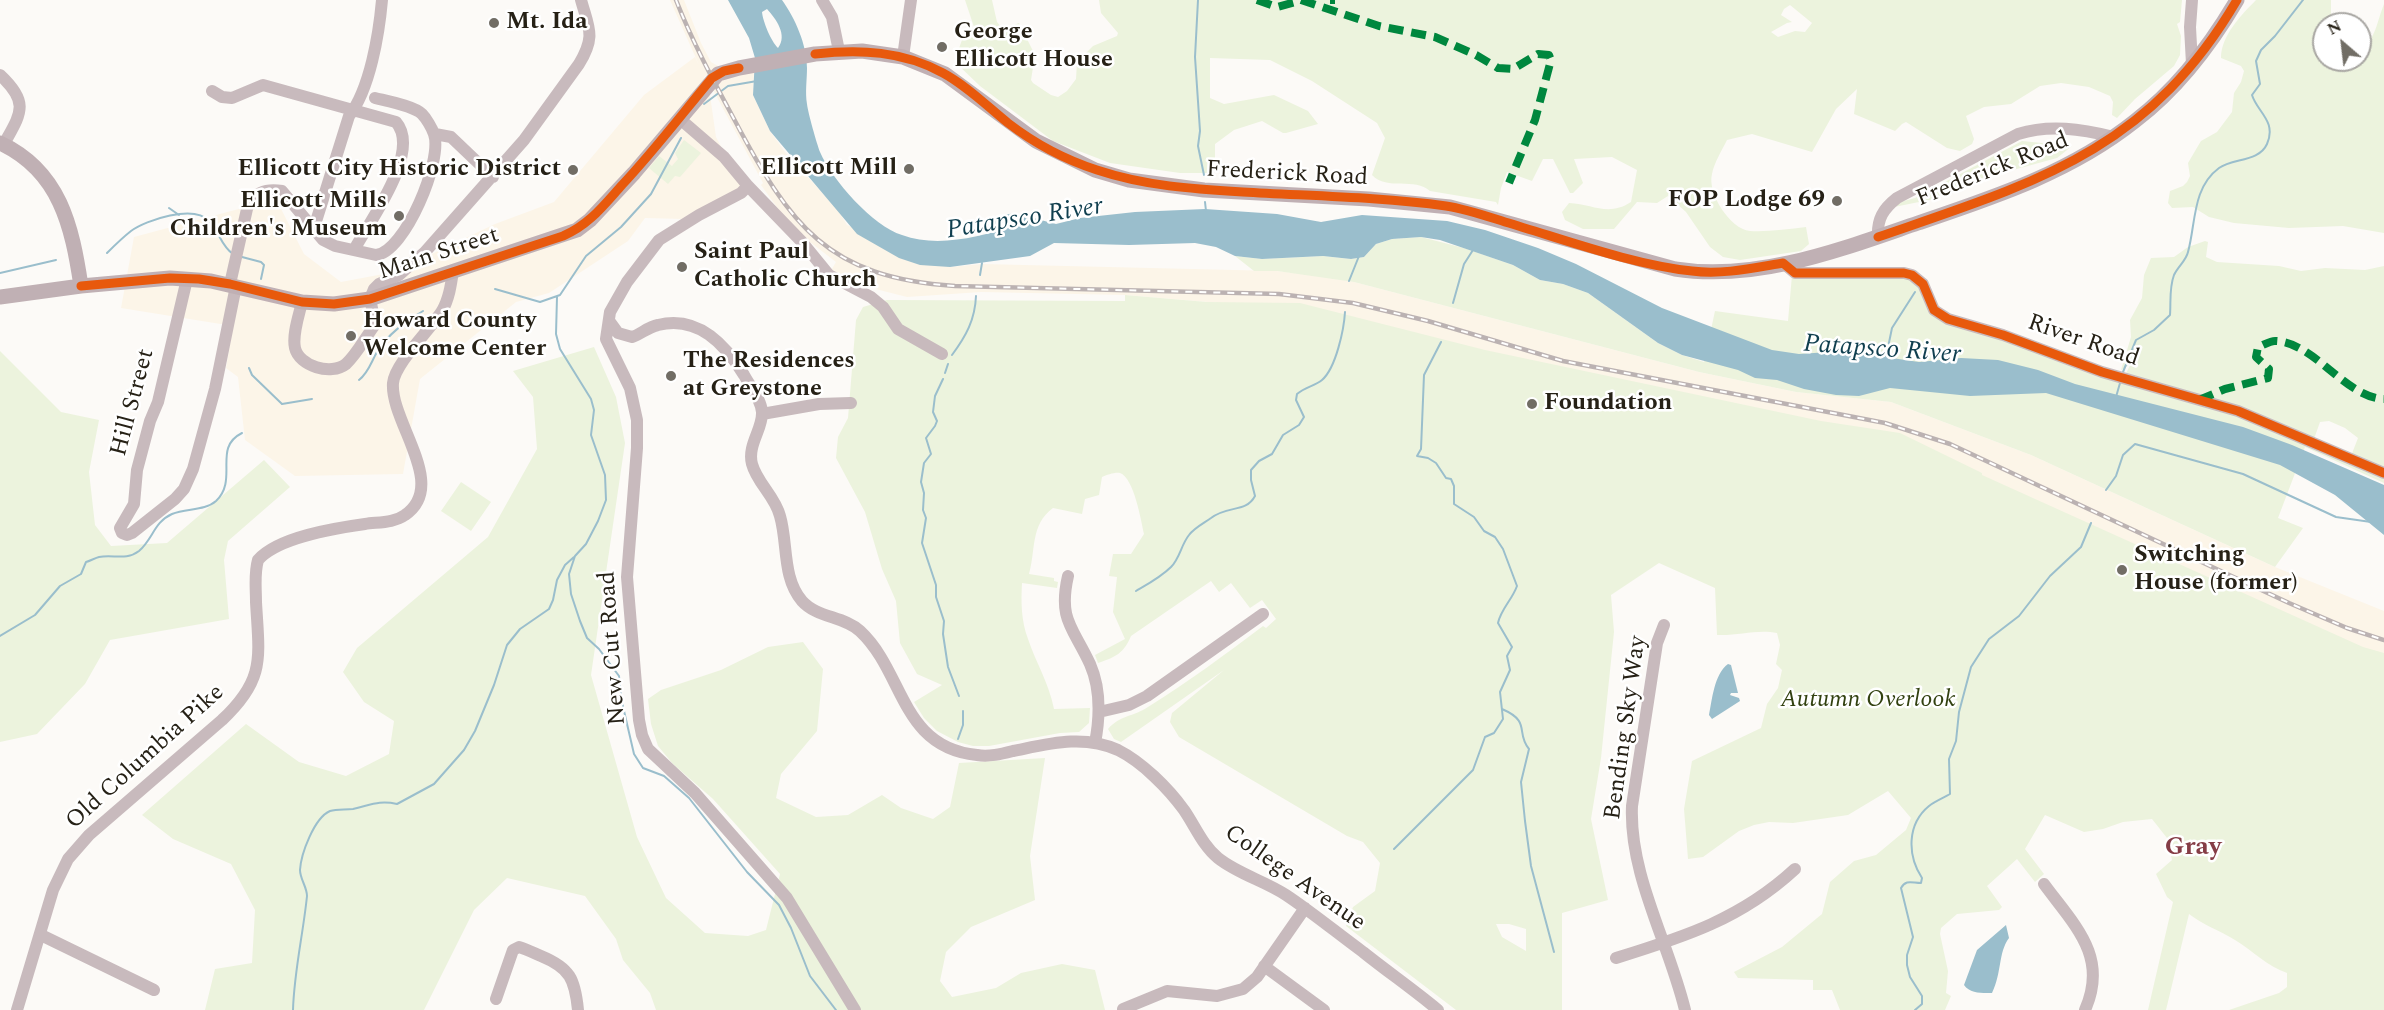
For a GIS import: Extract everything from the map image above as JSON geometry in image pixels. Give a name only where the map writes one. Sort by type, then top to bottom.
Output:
[{"type":"main road","name":"Frederick Road","points":[[739,68],[839,51],[882,52],[903,57],[945,74],[1036,141],[1095,170],[1129,180],[1204,190],[1369,199],[1450,207],[1629,258],[1694,272],[1713,272],[1783,263],[1878,237],[2027,184],[2076,161],[2114,137],[2156,104],[2214,36],[2236,0]]},
{"type":"main road","name":"Main Street","points":[[0,297],[81,286],[187,279],[233,285],[302,302],[334,304],[370,299],[577,230],[590,220],[680,120],[712,78],[724,71],[739,68]]},
{"type":"main road","points":[[2,143],[39,171],[50,183],[74,239],[81,286]]},
{"type":"street","points":[[314,231],[349,116],[358,104],[379,35],[382,0]]},
{"type":"street","points":[[302,302],[294,345],[295,351],[321,370],[331,370],[346,363],[374,326],[370,299],[379,284],[399,275],[425,252],[493,177],[524,140],[588,50],[591,36],[581,0]]},
{"type":"street","points":[[822,0],[831,17],[839,51]]},
{"type":"street","points":[[903,57],[911,0]]},
{"type":"street","points":[[2192,0],[2190,27],[2192,64]]},
{"type":"street","points":[[0,75],[16,94],[21,104],[21,111],[2,143]]},
{"type":"street","points":[[212,92],[222,97],[232,98],[263,85],[396,122],[401,127],[402,148],[398,171],[354,250]]},
{"type":"street","points":[[233,285],[249,202],[264,191],[282,191],[314,231],[330,244],[376,255],[384,254],[396,243],[423,196],[435,151],[435,134],[422,114],[375,98]]},
{"type":"street","points":[[680,120],[724,157],[829,275],[871,297],[883,307],[898,329],[942,354]]},
{"type":"street","points":[[1878,237],[1877,226],[1880,216],[1897,198],[2018,134],[2035,129],[2068,128],[2114,137]]},
{"type":"street","points":[[435,134],[451,137],[493,177]]},
{"type":"street","points":[[748,186],[741,193],[659,240],[642,261],[612,307],[610,322],[615,331],[627,337],[636,336],[653,326],[664,324],[689,325],[707,331],[724,347],[740,369],[757,396],[762,414],[819,404],[851,403]]},
{"type":"street","name":"River Road","points":[[1783,263],[1795,273],[1888,272],[1912,275],[1923,284],[1934,310],[1948,319],[2003,335],[2102,372],[2238,411],[2384,473]]},
{"type":"street","name":"Old Columbia Pike","points":[[17,1010],[59,874],[77,848],[222,720],[249,691],[254,680],[259,650],[255,579],[258,560],[287,543],[320,532],[402,517],[417,503],[421,490],[420,471],[402,423],[393,383],[399,367],[444,308],[453,272]]},
{"type":"street","name":"Hill Street","points":[[187,279],[158,402],[136,470],[134,504],[120,528],[123,534],[132,534],[175,499],[184,489],[193,469],[215,389],[233,285]]},
{"type":"street","name":"New Cut Road","points":[[610,322],[606,339],[630,388],[637,420],[627,577],[636,698],[642,735],[648,748],[695,793],[772,878],[787,898],[855,1010]]},
{"type":"street","name":"College Avenue","points":[[762,414],[751,454],[752,465],[769,491],[780,516],[788,567],[797,594],[809,608],[848,623],[860,631],[877,654],[920,728],[943,744],[976,755],[990,756],[1056,742],[1095,743],[1117,750],[1154,778],[1183,809],[1216,857],[1267,884],[1305,908],[1438,1010]]},
{"type":"street","points":[[1068,576],[1064,605],[1067,620],[1090,665],[1098,696],[1099,712],[1095,743]]},
{"type":"street","points":[[1099,712],[1129,705],[1147,696],[1263,614]]},
{"type":"street","name":"Bending Sky Way","points":[[1664,625],[1658,643],[1631,825],[1635,853],[1685,1010]]},
{"type":"street","points":[[1616,958],[1702,930],[1735,914],[1778,885],[1795,869]]},
{"type":"street","points":[[2044,884],[2081,934],[2092,956],[2094,980],[2085,1010]]},
{"type":"street","points":[[1123,1009],[1167,991],[1217,996],[1236,992],[1250,984],[1305,908]]},
{"type":"street","points":[[41,935],[154,990]]},
{"type":"street","points":[[496,999],[513,950],[519,947],[563,967],[574,983],[578,1010]]},
{"type":"street","points":[[1264,966],[1324,1010]]},
{"type":"shaded area","points":[[670,0],[684,0],[701,43],[711,62],[718,66],[704,77],[709,88],[716,137],[747,195],[684,219],[645,218],[628,241],[549,293],[516,302],[420,379],[403,474],[295,476],[245,440],[238,377],[226,368],[233,326],[121,308],[134,237],[276,199],[304,254],[341,282],[394,272],[495,224],[554,202],[644,95],[695,57],[699,65]]},
{"type":"shaded area","points":[[754,72],[753,95],[770,131],[785,152],[838,210],[847,225],[950,267],[982,264],[1277,271],[1320,276],[1354,282],[1699,372],[1796,392],[1891,402],[2031,455],[2275,567],[2384,611],[2384,658],[1976,492],[1982,473],[1763,413],[1531,372],[1313,311],[1125,295],[981,292],[907,297],[840,280],[829,274],[836,262],[806,239],[784,217],[761,185],[763,183],[712,88],[724,79]]},
{"type":"green space","points":[[965,0],[992,0],[997,22],[1003,29],[1019,23],[1035,55],[1031,80],[1033,83],[1058,97],[1067,91],[1076,79],[1077,62],[1093,46],[1117,36],[1118,33],[1101,13],[1099,0],[2182,0],[2180,22],[2177,24],[2181,36],[2180,55],[2174,66],[2135,99],[2117,118],[2112,115],[2113,102],[2110,96],[2089,87],[2061,83],[2040,86],[2011,104],[1984,107],[1966,116],[1974,139],[1972,144],[1960,151],[1947,148],[1906,122],[1895,131],[1854,114],[1857,89],[1836,109],[1812,152],[1752,134],[1727,140],[1714,165],[1711,182],[1717,200],[1728,217],[1742,229],[1750,231],[1806,227],[1809,244],[1801,251],[1740,260],[1723,257],[1710,247],[1686,212],[1668,196],[1657,203],[1637,202],[1614,229],[1583,229],[1565,220],[1562,212],[1569,203],[1615,209],[1631,202],[1637,170],[1612,157],[1574,159],[1583,183],[1573,193],[1570,193],[1553,159],[1543,159],[1532,181],[1507,172],[1498,205],[1496,202],[1430,191],[1417,185],[1378,180],[1372,175],[1385,138],[1377,123],[1312,81],[1270,60],[1210,58],[1210,98],[1224,104],[1274,95],[1308,111],[1318,124],[1283,133],[1262,121],[1234,130],[1215,144],[1215,161],[1208,173],[1180,173],[1110,163],[1053,141],[980,86],[956,63],[964,34],[974,27]],"holes":[[[1790,5],[1812,23],[1805,32],[1795,31],[1778,37],[1771,32],[1792,22],[1781,15]]]},
{"type":"green space","points":[[2256,0],[2331,0],[2331,12],[2312,12],[2312,72],[2372,72],[2372,37],[2384,4],[2384,233],[2343,226],[2289,228],[2234,223],[2209,217],[2193,207],[2172,208],[2168,203],[2170,191],[2187,182],[2190,176],[2188,163],[2201,141],[2217,132],[2232,112],[2234,93],[2241,82],[2244,71],[2241,66],[2221,58],[2228,34]]},
{"type":"green space","points":[[684,140],[701,153],[680,177],[675,176],[668,184],[649,168],[659,156],[672,166],[678,159],[675,153]]},
{"type":"green space","points":[[2022,141],[2072,146],[2057,158],[1973,181],[1934,199],[1894,207],[1900,202],[1915,198]]},
{"type":"green space","points":[[1421,237],[1464,248],[1513,265],[1540,280],[1563,284],[1588,293],[1658,343],[1682,355],[1704,362],[1715,311],[1788,321],[1792,275],[1909,279],[1919,287],[1926,302],[2002,338],[2122,382],[2140,344],[2128,365],[2121,370],[2131,337],[2130,320],[2142,298],[2144,275],[2151,258],[2174,257],[2188,247],[2205,241],[2208,242],[2206,257],[2217,262],[2279,266],[2301,271],[2325,268],[2365,270],[2384,266],[2384,483],[2305,447],[2278,518],[2303,528],[2275,567],[2031,455],[1891,402],[1796,392],[1699,372],[1354,282],[1277,271],[1254,271],[1235,256],[1262,259],[1323,256],[1351,259],[1364,257],[1376,244],[1392,239]],"holes":[[[2329,421],[2345,428],[2358,438],[2351,456],[2314,439],[2320,422]]]},
{"type":"green space","name":"Autumn Overlook","points":[[1125,295],[1207,302],[1300,303],[1485,350],[1821,421],[1900,433],[1982,475],[2363,647],[2384,653],[2384,1010],[2229,1010],[2279,993],[2287,987],[2287,973],[2189,914],[2166,1010],[2148,1010],[2173,902],[2167,897],[2156,874],[2172,860],[2167,838],[2152,819],[2123,822],[2103,829],[2084,832],[2045,815],[2025,849],[2044,874],[2035,882],[2017,859],[1987,886],[2002,907],[1999,910],[1957,914],[1941,928],[1940,934],[1948,971],[1946,993],[1951,996],[1945,1010],[1840,1010],[1832,990],[1813,990],[1813,980],[1738,978],[1734,972],[1782,947],[1822,914],[1830,882],[1854,861],[1876,855],[1906,830],[1911,818],[1888,791],[1848,815],[1793,823],[1769,822],[1754,825],[1739,831],[1703,857],[1688,859],[1684,809],[1692,761],[1761,728],[1767,704],[1778,688],[1782,670],[1776,664],[1780,645],[1777,633],[1717,635],[1715,588],[1659,563],[1611,595],[1614,632],[1601,758],[1591,819],[1608,900],[1562,913],[1562,1010],[1456,1010],[1346,926],[1353,907],[1375,891],[1380,863],[1363,842],[1347,836],[1179,737],[1170,722],[1172,713],[1224,670],[1121,742],[1114,739],[1108,729],[1113,724],[1163,697],[1276,619],[1262,600],[1250,608],[1231,583],[1219,592],[1211,581],[1131,636],[1119,654],[1098,663],[1095,655],[1125,639],[1113,612],[1117,577],[1109,576],[1113,554],[1131,554],[1144,534],[1133,491],[1125,476],[1120,473],[1102,477],[1099,495],[1085,499],[1082,514],[1053,508],[1041,522],[1035,538],[1029,574],[1054,578],[1054,581],[1058,582],[1057,588],[1022,583],[1024,625],[1054,709],[1090,708],[1089,723],[1079,732],[1060,733],[989,746],[973,746],[958,742],[937,731],[924,718],[914,702],[942,685],[917,674],[900,643],[896,601],[882,569],[865,512],[836,458],[838,437],[848,418],[856,320],[863,307],[887,300],[1125,301]],"holes":[[[1496,924],[1509,924],[1526,929],[1526,951],[1502,937]]]},
{"type":"green space","points":[[594,347],[616,397],[625,443],[591,675],[637,837],[666,898],[705,933],[748,936],[766,930],[780,874],[713,799],[673,764],[658,746],[651,724],[648,699],[661,690],[721,670],[768,647],[803,642],[823,669],[817,731],[781,774],[776,798],[816,817],[848,815],[882,795],[901,808],[933,819],[950,807],[959,763],[1045,758],[1030,856],[1035,900],[971,927],[946,952],[940,981],[952,997],[996,988],[1021,973],[1062,964],[1095,970],[1105,1010],[656,1010],[650,993],[623,960],[616,939],[585,896],[507,878],[474,910],[424,1010],[205,1010],[215,969],[252,963],[255,910],[231,864],[173,839],[142,815],[246,724],[299,762],[346,776],[389,754],[394,721],[364,702],[343,672],[357,648],[488,537],[537,449],[533,397],[513,371]]},
{"type":"green space","points":[[0,351],[61,412],[99,420],[89,472],[95,525],[111,546],[167,543],[264,460],[290,487],[228,541],[224,560],[229,619],[110,640],[85,684],[37,734],[0,742]]},
{"type":"green space","points":[[461,482],[491,502],[471,531],[441,511]]},
{"type":"water","name":"Patapsco River","points":[[728,0],[782,0],[796,23],[803,41],[807,68],[807,104],[820,152],[826,163],[834,176],[866,212],[891,230],[915,239],[944,241],[987,234],[1014,226],[1015,223],[1006,221],[993,229],[987,229],[982,223],[995,217],[1014,213],[1056,224],[1080,218],[1135,212],[1205,209],[1277,214],[1321,222],[1362,215],[1447,221],[1485,230],[1538,248],[1576,264],[1662,308],[1772,350],[1799,354],[1844,351],[1919,362],[1961,358],[1998,360],[2038,370],[2075,384],[2243,427],[2292,445],[2384,485],[2384,535],[2335,495],[2280,465],[2046,393],[1970,396],[1890,388],[1859,396],[1836,395],[1804,389],[1777,380],[1755,378],[1738,370],[1682,355],[1658,343],[1588,293],[1563,284],[1540,280],[1513,265],[1440,240],[1421,237],[1392,239],[1376,244],[1364,257],[1351,259],[1323,256],[1262,259],[1235,256],[1216,247],[1195,243],[1129,245],[1054,243],[1030,256],[950,267],[920,265],[899,258],[857,234],[770,131],[753,95],[755,58],[749,38]],"holes":[[[767,9],[777,22],[781,33],[782,38],[778,48],[764,21],[762,12]]]},
{"type":"water","points":[[1728,664],[1731,665],[1738,693],[1730,695],[1739,698],[1740,701],[1712,719],[1709,715],[1714,688],[1723,668]]},
{"type":"water","points":[[2006,925],[2009,938],[2003,950],[1992,993],[1970,990],[1964,985],[1977,950]]},
{"type":"waterway","points":[[1198,0],[1195,57],[1200,131],[1198,146],[1204,175]]},
{"type":"waterway","points":[[2123,372],[2136,340],[2154,330],[2170,315],[2172,280],[2187,255],[2196,207],[2204,185],[2219,168],[2252,157],[2263,150],[2267,144],[2270,129],[2252,95],[2260,84],[2256,61],[2261,50],[2303,0]]},
{"type":"waterway","points":[[704,104],[728,86],[757,81]]},
{"type":"waterway","points":[[495,289],[540,302],[560,295],[586,256],[621,227],[651,194],[681,138]]},
{"type":"waterway","points":[[1205,202],[1206,211]]},
{"type":"waterway","points":[[169,208],[179,215]]},
{"type":"waterway","points":[[107,253],[131,231],[147,222],[170,216],[193,214],[209,221],[233,254]]},
{"type":"waterway","points":[[1453,303],[1464,264],[1473,250]]},
{"type":"waterway","points":[[1349,281],[1359,256]]},
{"type":"waterway","points":[[242,257],[264,265],[261,279]]},
{"type":"waterway","points":[[0,273],[56,260]]},
{"type":"waterway","points":[[980,275],[982,263]]},
{"type":"waterway","points":[[1886,357],[1892,328],[1915,292]]},
{"type":"waterway","points":[[952,355],[969,327],[976,296]]},
{"type":"waterway","points":[[557,297],[556,334],[560,349],[591,399],[594,410],[591,435],[605,475],[606,500],[586,544],[575,556],[569,574],[571,594],[580,621],[587,638],[599,649],[619,676],[621,698],[634,754],[643,768],[664,776],[689,798],[747,872],[779,905],[810,976],[836,1010]]},
{"type":"waterway","points":[[359,380],[368,370],[386,340],[403,324],[423,311]]},
{"type":"waterway","points":[[1136,591],[1171,567],[1186,539],[1196,528],[1217,514],[1247,505],[1255,496],[1251,470],[1259,461],[1272,454],[1283,435],[1299,425],[1304,417],[1296,400],[1297,394],[1319,382],[1327,374],[1338,348],[1345,312]]},
{"type":"waterway","points":[[1394,849],[1473,770],[1485,737],[1494,733],[1503,719],[1500,692],[1510,670],[1507,656],[1512,647],[1498,623],[1517,586],[1503,549],[1495,537],[1484,531],[1474,517],[1454,504],[1454,486],[1451,479],[1446,478],[1436,463],[1428,458],[1417,456],[1421,449],[1424,375],[1441,342]]},
{"type":"waterway","points":[[945,373],[948,364]]},
{"type":"waterway","points":[[249,368],[252,375],[282,404]]},
{"type":"waterway","points":[[943,379],[935,396],[933,412],[937,421],[926,438],[931,454],[924,463],[921,482],[924,493],[923,510],[926,518],[922,543],[936,585],[936,597],[944,621],[943,634],[948,667],[959,696]]},
{"type":"waterway","points":[[2116,397],[2120,383]]},
{"type":"waterway","points":[[282,404],[312,399]]},
{"type":"waterway","points":[[0,636],[35,615],[60,586],[81,574],[86,562],[104,556],[124,557],[134,554],[144,546],[166,517],[216,501],[226,483],[229,447],[233,439],[242,433]]},
{"type":"waterway","points":[[2106,490],[2116,476],[2123,455],[2135,444],[2243,474],[2336,517],[2371,522]]},
{"type":"waterway","points":[[1915,1010],[1922,1004],[1922,996],[1910,977],[1907,965],[1907,955],[1913,937],[1901,888],[1907,882],[1921,883],[1922,878],[1912,850],[1913,831],[1917,822],[1929,806],[1950,794],[1949,759],[1956,741],[1959,712],[1971,667],[1989,639],[2019,616],[2050,576],[2081,547],[2091,523]]},
{"type":"waterway","points":[[293,1010],[307,896],[300,870],[306,846],[314,829],[324,815],[330,811],[380,803],[397,804],[434,784],[464,750],[475,731],[507,645],[520,629],[549,609],[557,580],[565,565],[574,557]]},
{"type":"waterway","points":[[1502,709],[1517,718],[1529,749],[1521,782],[1525,821],[1531,866],[1554,952]]},
{"type":"waterway","points":[[958,739],[963,725],[963,711]]},
{"type":"railway","points":[[676,0],[711,75],[774,189],[795,216],[818,239],[844,258],[874,271],[911,281],[955,286],[1279,294],[1353,303],[1428,321],[1563,361],[1885,423],[1950,444],[2289,603],[2347,628],[2384,640]]},
{"type":"marked path","points":[[1257,0],[1277,7],[1303,0]]},
{"type":"marked path","points":[[1301,0],[1379,26],[1435,37],[1476,55],[1498,68],[1513,69],[1538,54],[1549,55],[1551,60],[1535,120],[1509,183]]},
{"type":"marked path","points":[[1330,0],[1335,0]]},
{"type":"marked path","points":[[2199,400],[2225,389],[2268,378],[2269,369],[2256,357],[2258,347],[2274,341],[2290,344],[2304,351],[2357,390],[2384,399]]},
{"type":"cycle path","points":[[1878,237],[1987,199],[2037,178],[2083,155],[2125,128],[2165,94],[2202,52],[2237,0]]},
{"type":"cycle path","points":[[815,54],[881,53],[928,66],[960,84],[1008,123],[1039,144],[1085,166],[1133,180],[1206,190],[1370,199],[1446,206],[1622,257],[1692,271],[1726,272],[1783,263],[1795,273],[1904,273],[1912,275],[1923,284],[1934,310],[1948,319],[2003,335],[2102,372],[2238,411],[2384,473]]},
{"type":"cycle path","points":[[81,286],[170,278],[199,279],[230,284],[302,302],[334,304],[370,299],[563,236],[581,226],[602,207],[712,78],[724,71],[739,68]]},
{"type":"place","name":"Mt. Ida","points":[[494,23]]},
{"type":"place","name":"George Ellicott House","points":[[942,47]]},
{"type":"place","name":"Ellicott Mill","points":[[909,169]]},
{"type":"place","name":"Ellicott City Historic District","points":[[573,170]]},
{"type":"place","name":"FOP Lodge 69","points":[[1837,201]]},
{"type":"place","name":"Ellicott Mills Children's Museum","points":[[399,216]]},
{"type":"place","name":"Saint Paul Catholic Church","points":[[682,267]]},
{"type":"place","name":"Howard County Welcome Center","points":[[351,336]]},
{"type":"place","name":"The Residences at Greystone","points":[[671,376]]},
{"type":"place","name":"Foundation","points":[[1532,404]]},
{"type":"place","name":"Switching House (former)","points":[[2122,570]]},
{"type":"district","name":"Gray","points":[[2193,849]]}]
